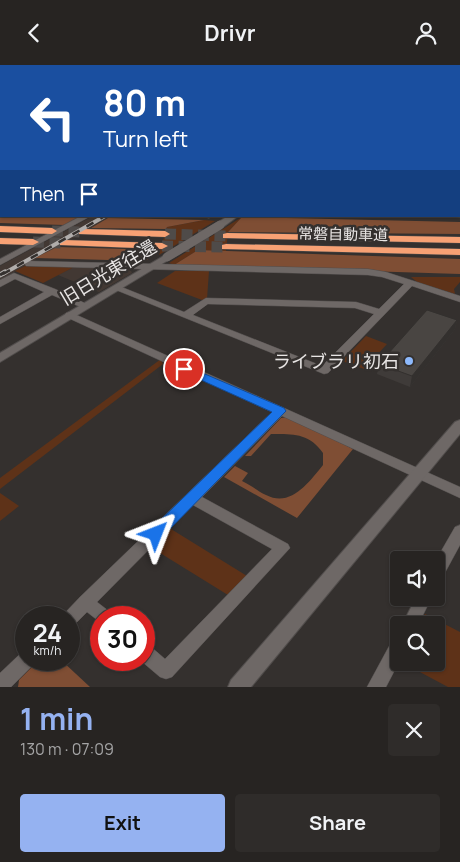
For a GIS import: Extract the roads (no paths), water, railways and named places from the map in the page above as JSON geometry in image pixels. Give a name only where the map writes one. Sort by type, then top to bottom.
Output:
[{"type":"highway","points":[[0,229],[52,231]]},
{"type":"highway","points":[[84,232],[165,234]]},
{"type":"highway","points":[[0,241],[33,241]]},
{"type":"highway","name":"常磐自動車道","points":[[460,241],[227,241],[460,252]]},
{"type":"highway","points":[[64,243],[162,246]]},
{"type":"street","points":[[0,262],[85,217]]},
{"type":"street","name":"旧日光東往還","points":[[0,359],[232,217]]},
{"type":"street","points":[[29,264],[368,272],[383,274],[460,299]]},
{"type":"street","points":[[0,284],[14,276],[86,306]]},
{"type":"street","points":[[116,288],[324,371],[410,283]]},
{"type":"street","points":[[0,321],[52,291]]},
{"type":"street","points":[[186,315],[206,301],[356,305],[381,313]]},
{"type":"street","points":[[70,315],[460,493]]},
{"type":"street","points":[[80,608],[280,411]]},
{"type":"street","points":[[238,687],[459,426]]},
{"type":"street","points":[[155,662],[166,671],[283,548],[192,498]]},
{"type":"street","points":[[445,558],[460,531]]},
{"type":"street","points":[[86,602],[91,606]]},
{"type":"street","points":[[376,687],[390,661]]},
{"type":"street","points":[[1,687],[0,685],[15,671]]},
{"type":"tunnel","points":[[52,231],[83,232]]},
{"type":"tunnel","points":[[165,234],[227,236]]},
{"type":"tunnel","points":[[33,242],[64,243]]},
{"type":"tunnel","points":[[162,246],[226,247]]},
{"type":"railway","points":[[3,274],[103,217]]},
{"type":"railway","points":[[0,275],[5,272]]},
{"type":"place","name":"ライブラリ初石","points":[[409,361]]}]
